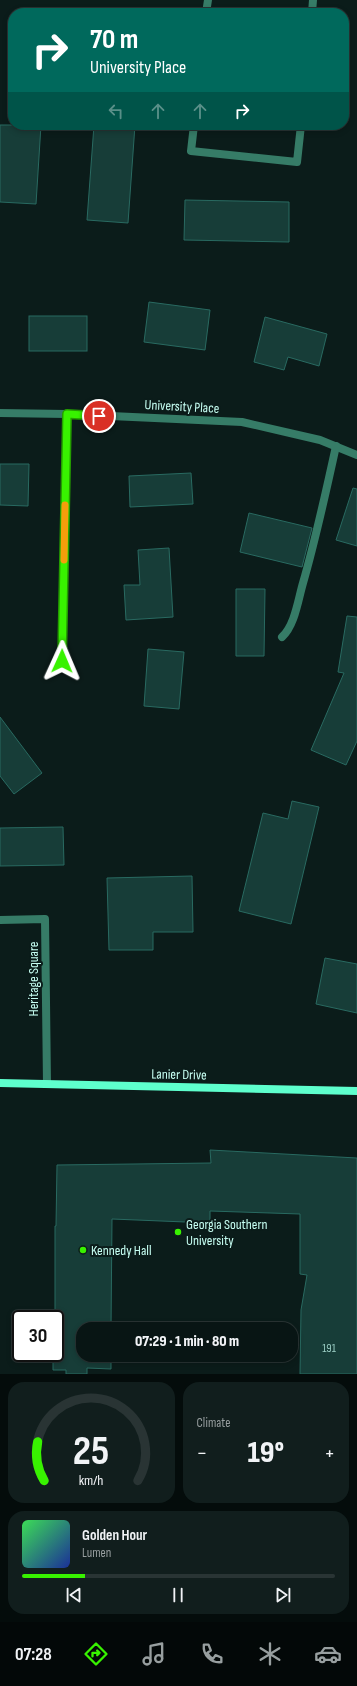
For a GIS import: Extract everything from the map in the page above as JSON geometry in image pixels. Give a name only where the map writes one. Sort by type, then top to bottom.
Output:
[{"type":"street","points":[[193,130],[191,152],[297,162],[300,130]]},
{"type":"street","name":"University Place","points":[[0,413],[67,414],[242,422],[320,440],[357,455]]},
{"type":"street","points":[[62,661],[67,414]]},
{"type":"street","points":[[282,637],[288,632],[298,602],[315,541],[336,446]]},
{"type":"street","name":"Heritage Square","points":[[0,920],[46,920],[47,1084]]},
{"type":"street","name":"Lanier Drive","points":[[0,1083],[357,1092]]},
{"type":"building","points":[[0,125],[8,125],[8,130],[41,130],[36,204],[0,202]]},
{"type":"building","points":[[94,130],[135,130],[128,223],[87,220]]},
{"type":"building","points":[[185,200],[289,202],[289,242],[184,240]]},
{"type":"building","points":[[149,302],[210,310],[205,350],[144,342]]},
{"type":"building","points":[[29,316],[87,316],[87,351],[29,351]]},
{"type":"building","points":[[265,317],[327,334],[319,366],[288,357],[284,370],[254,362]]},
{"type":"building","points":[[0,464],[29,464],[28,506],[0,505]]},
{"type":"building","points":[[191,473],[193,504],[130,507],[129,476]]},
{"type":"building","points":[[353,488],[357,489],[357,546],[336,540]]},
{"type":"building","points":[[249,513],[312,528],[302,567],[240,552]]},
{"type":"building","points":[[169,548],[173,617],[126,620],[124,585],[140,585],[138,550]]},
{"type":"building","points":[[236,589],[265,589],[264,656],[236,656]]},
{"type":"building","points":[[347,616],[357,617],[357,741],[346,765],[311,750],[344,673],[338,672]]},
{"type":"building","points":[[148,649],[184,652],[179,709],[144,706]]},
{"type":"building","points":[[0,717],[42,773],[14,794],[0,776]]},
{"type":"building","points":[[292,801],[319,807],[291,924],[239,911],[263,813],[288,819]]},
{"type":"building","points":[[63,827],[64,865],[0,866],[0,828]]},
{"type":"building","points":[[192,876],[193,932],[153,932],[153,950],[109,950],[107,878]]},
{"type":"building","points":[[325,958],[357,964],[357,1013],[316,1004]]},
{"type":"building","name":"Kennedy Hall","points":[[210,1150],[357,1158],[357,1374],[300,1374],[301,1310],[307,1275],[300,1274],[300,1214],[210,1211],[210,1223],[112,1219],[111,1322],[76,1322],[76,1362],[111,1362],[111,1369],[87,1368],[87,1374],[66,1374],[66,1370],[53,1370],[53,1362],[64,1362],[64,1310],[55,1310],[57,1165],[211,1163]]},
{"type":"slow traffic","points":[[64,560],[65,505]]},
{"type":"place","name":"Georgia Southern University","points":[[178,1232]]},
{"type":"place","name":"Kennedy Hall","points":[[83,1250]]},
{"type":"route","points":[[62,661],[67,414],[99,416]]}]
